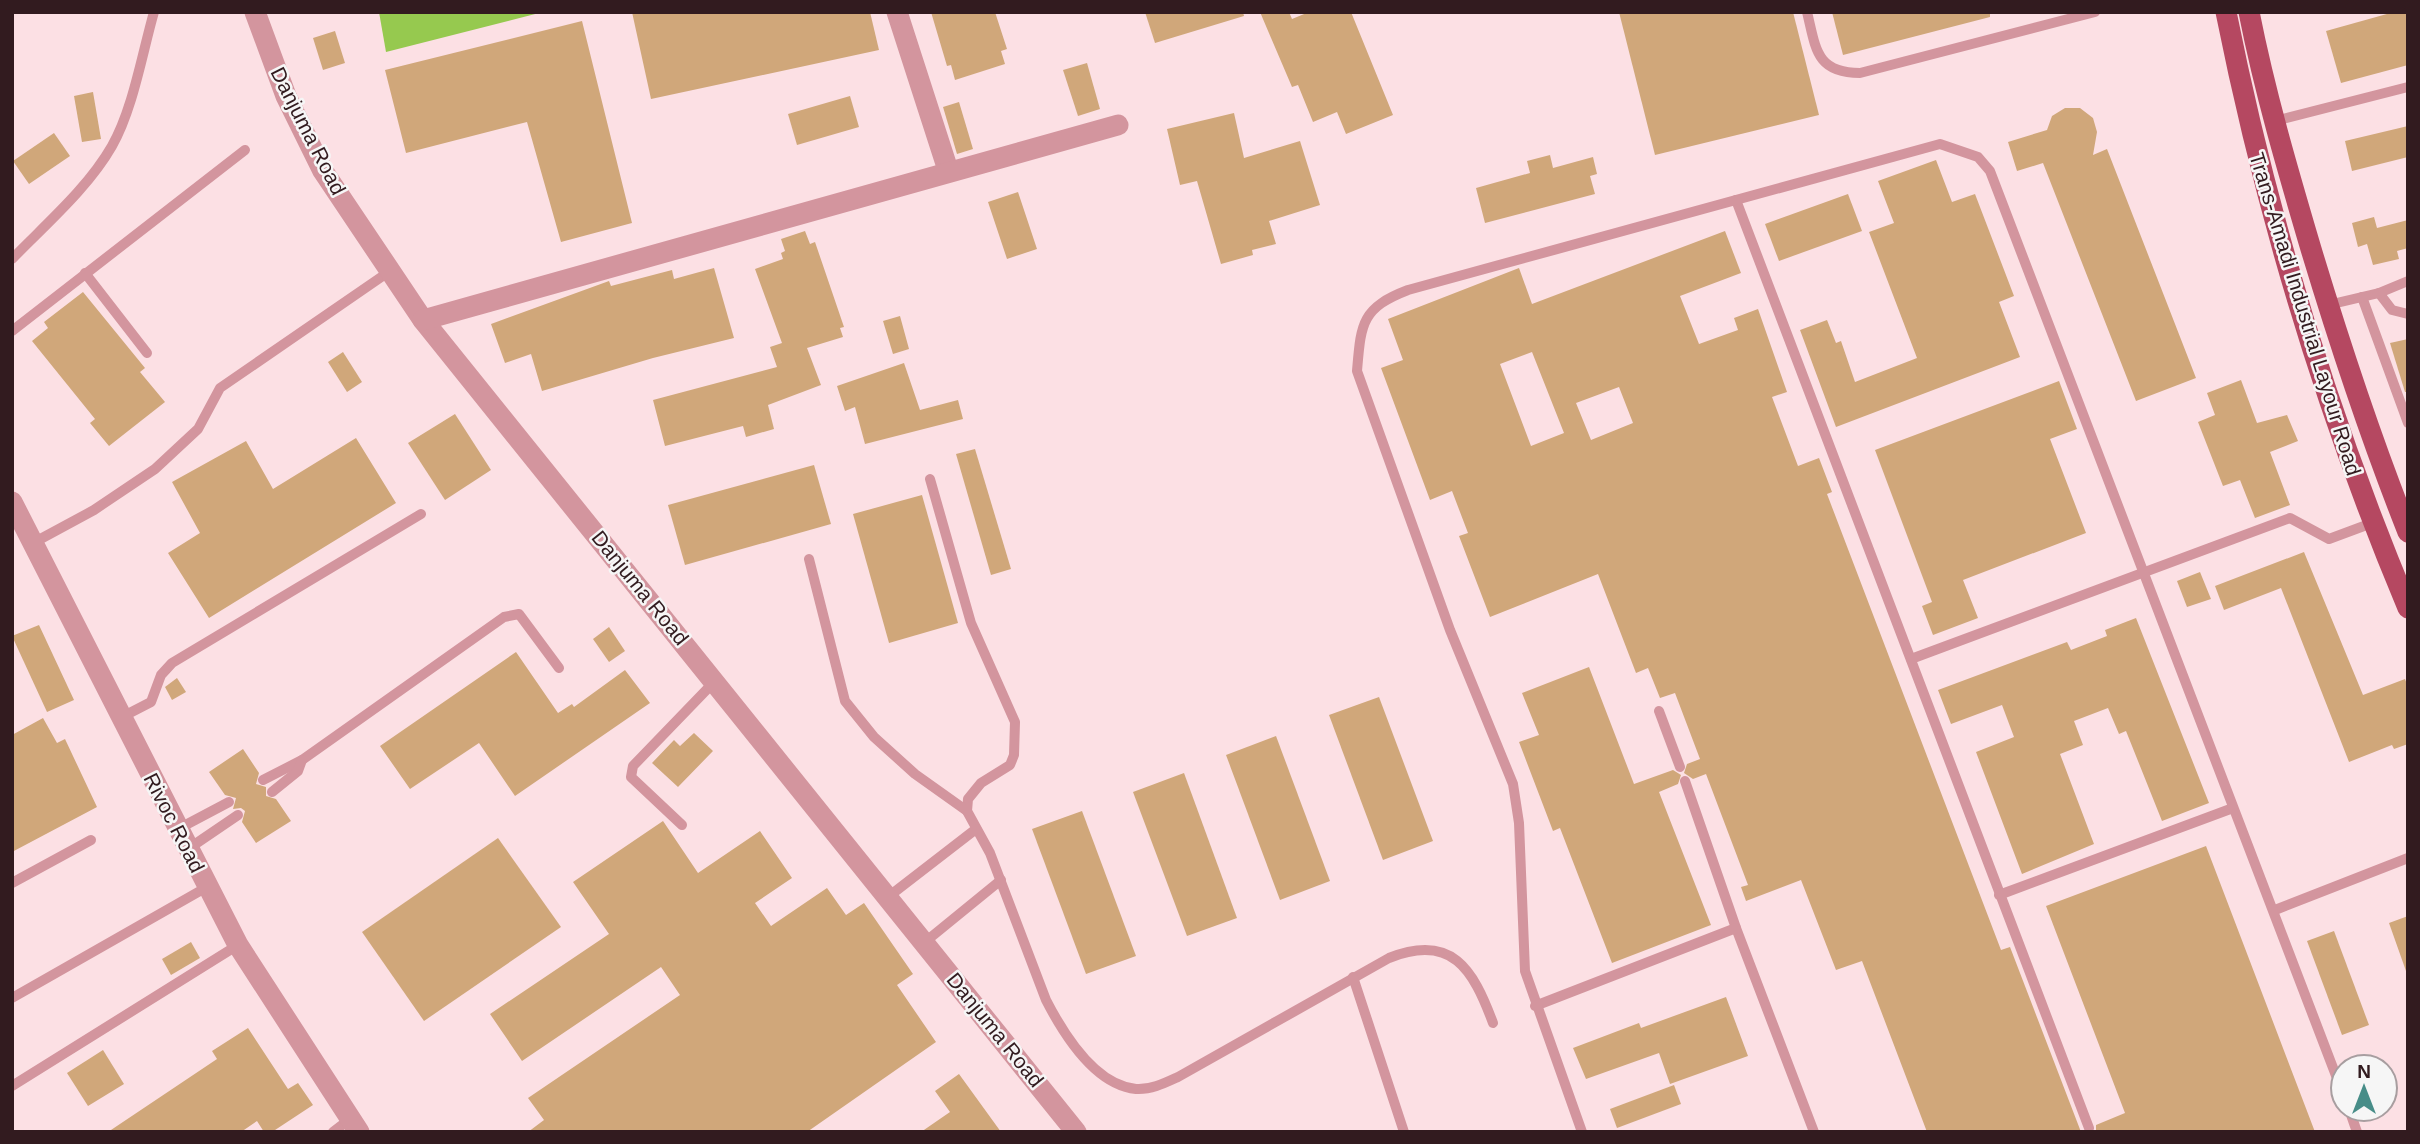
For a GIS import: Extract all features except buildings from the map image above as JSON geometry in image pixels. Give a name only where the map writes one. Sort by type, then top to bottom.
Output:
[{"type":"main road","name":"Trans-Amadi Industrial Layour Road","points":[[2226,12],[2249,127],[2278,241],[2360,493],[2408,608]]},
{"type":"main road","name":"Trans-Amadi Industrial Layour Road","points":[[2249,12],[2275,121],[2361,412],[2408,532]]},
{"type":"main road","points":[[2360,493],[2389,483]]},
{"type":"street","name":"Danjuma Road","points":[[255,12],[286,96],[323,171],[423,320],[1076,1132]]},
{"type":"street","points":[[897,12],[948,170]]},
{"type":"street","points":[[423,320],[1118,124]]},
{"type":"street","name":"Rivoc Road","points":[[12,502],[238,946],[347,1128]]},
{"type":"lane","points":[[12,259],[94,172],[112,146],[123,122],[154,12]]},
{"type":"lane","points":[[1807,12],[1821,60],[1832,69],[1860,73],[2095,12]]},
{"type":"lane","points":[[2275,121],[2408,87]]},
{"type":"lane","points":[[1582,1132],[1535,1006],[1525,971],[1519,823],[1513,784],[1450,630],[1357,371],[1360,329],[1380,301],[1408,290],[1940,144],[1960,148],[1978,157],[1990,171],[2233,808],[2275,909],[2329,1056]]},
{"type":"lane","points":[[12,331],[245,150]]},
{"type":"lane","points":[[1737,200],[2089,1128]]},
{"type":"lane","points":[[33,542],[94,510],[155,468],[198,429],[220,388],[390,271]]},
{"type":"lane","points":[[85,273],[147,353]]},
{"type":"lane","points":[[2328,304],[2379,293],[2408,281]]},
{"type":"lane","points":[[2379,293],[2392,310],[2408,314]]},
{"type":"lane","points":[[2361,297],[2407,418]]},
{"type":"lane","points":[[930,479],[971,623],[1015,722],[1014,755],[1010,765],[981,783],[968,799],[967,811]]},
{"type":"lane","points":[[120,718],[151,702],[161,674],[172,663],[421,514]]},
{"type":"lane","points":[[1911,659],[2290,518],[2329,539],[2372,523]]},
{"type":"lane","points":[[809,559],[845,701],[874,737],[915,774],[967,811],[1000,880],[1056,1021],[1093,1066],[1118,1084],[1138,1089],[1155,1087],[1178,1077],[1353,977],[1408,951],[1425,948],[1442,952],[1463,966],[1479,984],[1493,1023]]},
{"type":"lane","points":[[263,780],[302,760],[336,733],[512,613],[524,619],[559,668]]},
{"type":"lane","points":[[682,825],[631,777],[633,766],[715,681]]},
{"type":"lane","points":[[1659,711],[1680,767]]},
{"type":"lane","points":[[271,792],[289,780],[302,760]]},
{"type":"lane","points":[[1685,781],[1736,928],[1814,1132]]},
{"type":"lane","points":[[178,830],[229,802]]},
{"type":"lane","points":[[2000,895],[2233,808]]},
{"type":"lane","points":[[188,849],[238,815]]},
{"type":"lane","points":[[888,897],[976,829]]},
{"type":"lane","points":[[12,883],[91,840]]},
{"type":"lane","points":[[2275,909],[2408,858]]},
{"type":"lane","points":[[925,942],[1000,880]]},
{"type":"lane","points":[[12,998],[207,887]]},
{"type":"lane","points":[[1535,1006],[1736,928]]},
{"type":"lane","points":[[12,1086],[238,946]]},
{"type":"lane","points":[[1353,977],[1404,1132]]},
{"type":"green space","points":[[379,12],[543,12],[386,52]]}]
